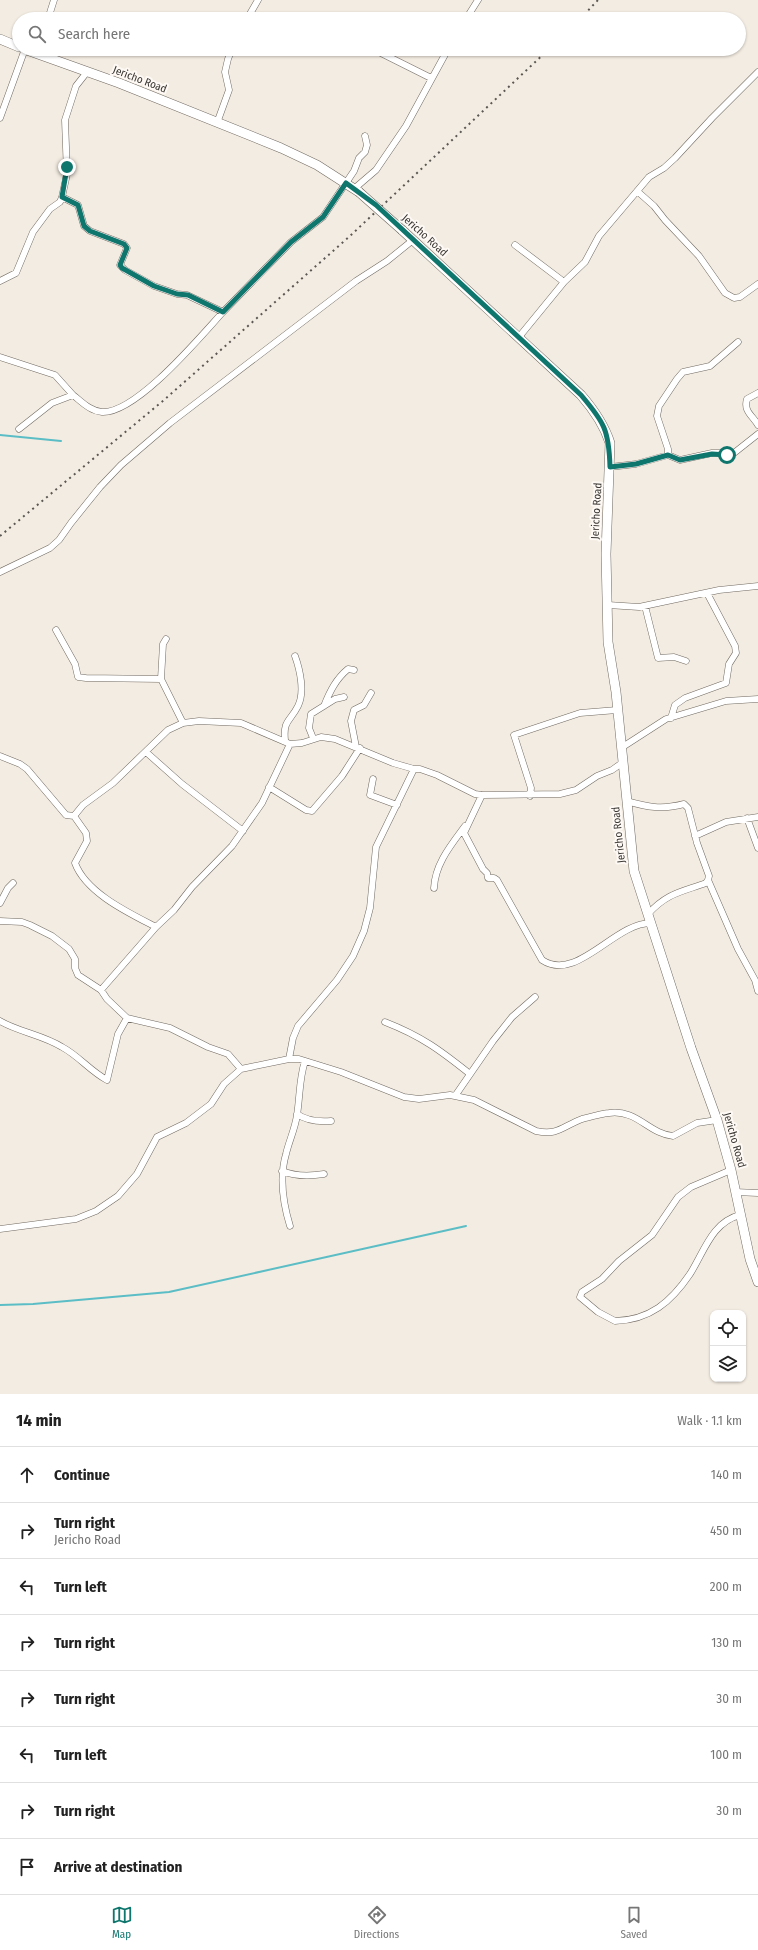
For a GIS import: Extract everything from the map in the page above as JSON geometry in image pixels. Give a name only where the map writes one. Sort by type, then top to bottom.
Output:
[{"type":"street","points":[[50,12],[54,0]]},
{"type":"street","points":[[251,12],[258,0]]},
{"type":"street","points":[[470,12],[478,0]]},
{"type":"street","points":[[0,40],[12,44]]},
{"type":"street","points":[[0,118],[22,56]]},
{"type":"street","name":"Jericho Road","points":[[47,56],[281,148],[317,165],[357,190],[519,337],[581,395],[597,414],[610,443],[606,554],[608,642],[617,710],[634,871],[691,1048],[717,1120],[731,1170],[750,1259],[758,1282]]},
{"type":"street","points":[[217,123],[229,90],[224,72],[229,56]]},
{"type":"street","points":[[387,56],[431,78]]},
{"type":"street","points":[[357,190],[376,170],[406,126],[444,56]]},
{"type":"street","points":[[0,281],[16,273],[33,232],[50,209],[60,202],[67,174],[65,120],[76,86],[87,72]]},
{"type":"street","points":[[519,337],[564,282],[585,262],[599,236],[637,191],[650,177],[664,168],[675,158],[758,72]]},
{"type":"street","points":[[0,357],[55,375],[73,395],[95,411],[110,411],[120,408],[154,383],[291,242],[323,217],[346,183],[359,158],[365,152],[367,145],[365,136]]},
{"type":"street","points":[[637,191],[654,206],[699,256],[725,293],[734,298],[740,297],[758,284]]},
{"type":"street","points":[[62,197],[78,205],[84,226],[90,231],[124,244],[127,248],[120,265],[125,270],[154,286],[177,294],[188,295],[223,312]]},
{"type":"street","points":[[0,572],[50,548],[59,540],[100,487],[121,465],[170,423],[356,281],[387,261],[413,240]]},
{"type":"street","points":[[514,245],[564,282]]},
{"type":"street","points":[[668,455],[668,449],[657,416],[659,406],[677,378],[683,372],[710,366],[738,342]]},
{"type":"street","points":[[758,393],[747,399],[746,406],[747,412],[758,425]]},
{"type":"street","points":[[19,429],[52,403],[73,395]]},
{"type":"street","points":[[610,467],[636,464],[668,455],[680,460],[712,454],[734,454],[758,434]]},
{"type":"street","points":[[608,605],[645,606],[707,593],[758,586]]},
{"type":"street","points":[[671,718],[675,706],[685,698],[726,683],[729,664],[736,653],[735,646],[707,593]]},
{"type":"street","points":[[645,606],[658,658],[674,657],[686,661]]},
{"type":"street","points":[[56,630],[75,664],[79,677],[161,679]]},
{"type":"street","points":[[166,639],[163,644],[161,679],[183,723]]},
{"type":"street","points":[[100,990],[156,927],[174,910],[192,887],[232,846],[262,803],[288,742],[284,727],[299,705],[301,697],[301,676],[294,656]]},
{"type":"street","points":[[324,706],[329,692],[339,676],[348,669],[354,670]]},
{"type":"street","points":[[269,787],[306,810],[312,811],[342,776],[358,748],[351,721],[354,710],[364,704],[371,693]]},
{"type":"street","points":[[313,738],[309,728],[311,714],[335,699],[344,697]]},
{"type":"street","points":[[621,748],[653,726],[671,718],[726,701],[758,699]]},
{"type":"street","points":[[530,796],[530,788],[514,734],[580,713],[617,710]]},
{"type":"street","points":[[74,816],[83,805],[113,783],[168,730],[183,723],[199,721],[232,721],[288,742],[302,743],[313,738],[321,737],[335,739],[393,763],[414,769],[420,769],[437,775],[475,794],[482,795],[530,796],[560,794],[576,790],[597,776],[612,770],[622,763]]},
{"type":"street","points":[[146,752],[182,784],[243,831]]},
{"type":"street","points":[[0,756],[20,764],[27,770],[66,815],[74,816],[86,833],[87,841],[75,863],[87,883],[106,899],[156,927]]},
{"type":"street","points":[[289,1059],[293,1038],[298,1026],[337,980],[353,956],[364,931],[370,908],[376,846],[414,769]]},
{"type":"street","points":[[373,779],[370,795],[397,805]]},
{"type":"street","points":[[482,795],[464,833],[483,869],[487,873],[488,878],[494,878],[497,880],[542,960],[548,964],[568,965],[578,961],[628,928],[641,923],[651,923]]},
{"type":"street","points":[[626,801],[651,808],[671,807],[684,804],[688,808],[695,836],[709,876],[708,880],[738,948],[755,980],[758,991]]},
{"type":"street","points":[[434,888],[434,878],[448,849],[472,817]]},
{"type":"street","points":[[695,836],[726,822],[758,817]]},
{"type":"street","points":[[747,818],[758,848]]},
{"type":"street","points":[[648,914],[658,902],[668,896],[706,883],[708,880]]},
{"type":"street","points":[[0,903],[8,888],[13,883]]},
{"type":"street","points":[[0,921],[22,922],[52,936],[72,953],[78,975],[100,990],[107,999],[127,1018],[170,1028],[208,1047],[228,1054],[241,1069]]},
{"type":"street","points":[[455,1096],[512,1017],[535,997]]},
{"type":"street","points":[[0,1021],[62,1046],[94,1074],[106,1080],[118,1034],[127,1018]]},
{"type":"street","points":[[384,1022],[412,1033],[436,1047],[470,1074]]},
{"type":"street","points":[[0,1229],[76,1219],[96,1211],[118,1196],[137,1174],[157,1137],[186,1123],[207,1108],[224,1084],[241,1069],[289,1059],[305,1061],[359,1078],[404,1097],[419,1099],[455,1096],[487,1106],[536,1131],[545,1134],[558,1131],[581,1120],[609,1113],[626,1113],[659,1131],[673,1136],[697,1123],[717,1120]]},
{"type":"street","points":[[290,1226],[285,1210],[282,1171],[286,1153],[294,1132],[300,1076],[305,1061]]},
{"type":"street","points":[[297,1114],[304,1119],[331,1121]]},
{"type":"street","points":[[731,1170],[691,1187],[678,1196],[649,1238],[619,1260],[602,1279],[582,1292],[580,1297],[598,1312],[615,1321],[638,1316],[659,1309],[690,1274],[708,1239],[725,1221],[740,1215]]},
{"type":"street","points":[[282,1171],[287,1174],[324,1174]]},
{"type":"street","points":[[735,1192],[758,1193]]},
{"type":"waterway","points":[[0,435],[61,441]]},
{"type":"waterway","points":[[0,1305],[33,1304],[169,1292],[466,1226]]},
{"type":"railway","points":[[587,12],[598,0]]},
{"type":"railway","points":[[0,536],[164,400],[350,236],[542,56]]},
{"type":"route","points":[[67,167],[62,197],[78,205],[84,226],[90,231],[124,244],[127,248],[120,265],[122,268],[154,286],[177,294],[188,295],[223,312],[291,242],[323,217],[346,183],[355,188],[376,205],[379,210],[581,395],[597,414],[605,429],[610,443],[610,467],[651,461],[668,455],[680,460],[712,454],[727,455]]}]
